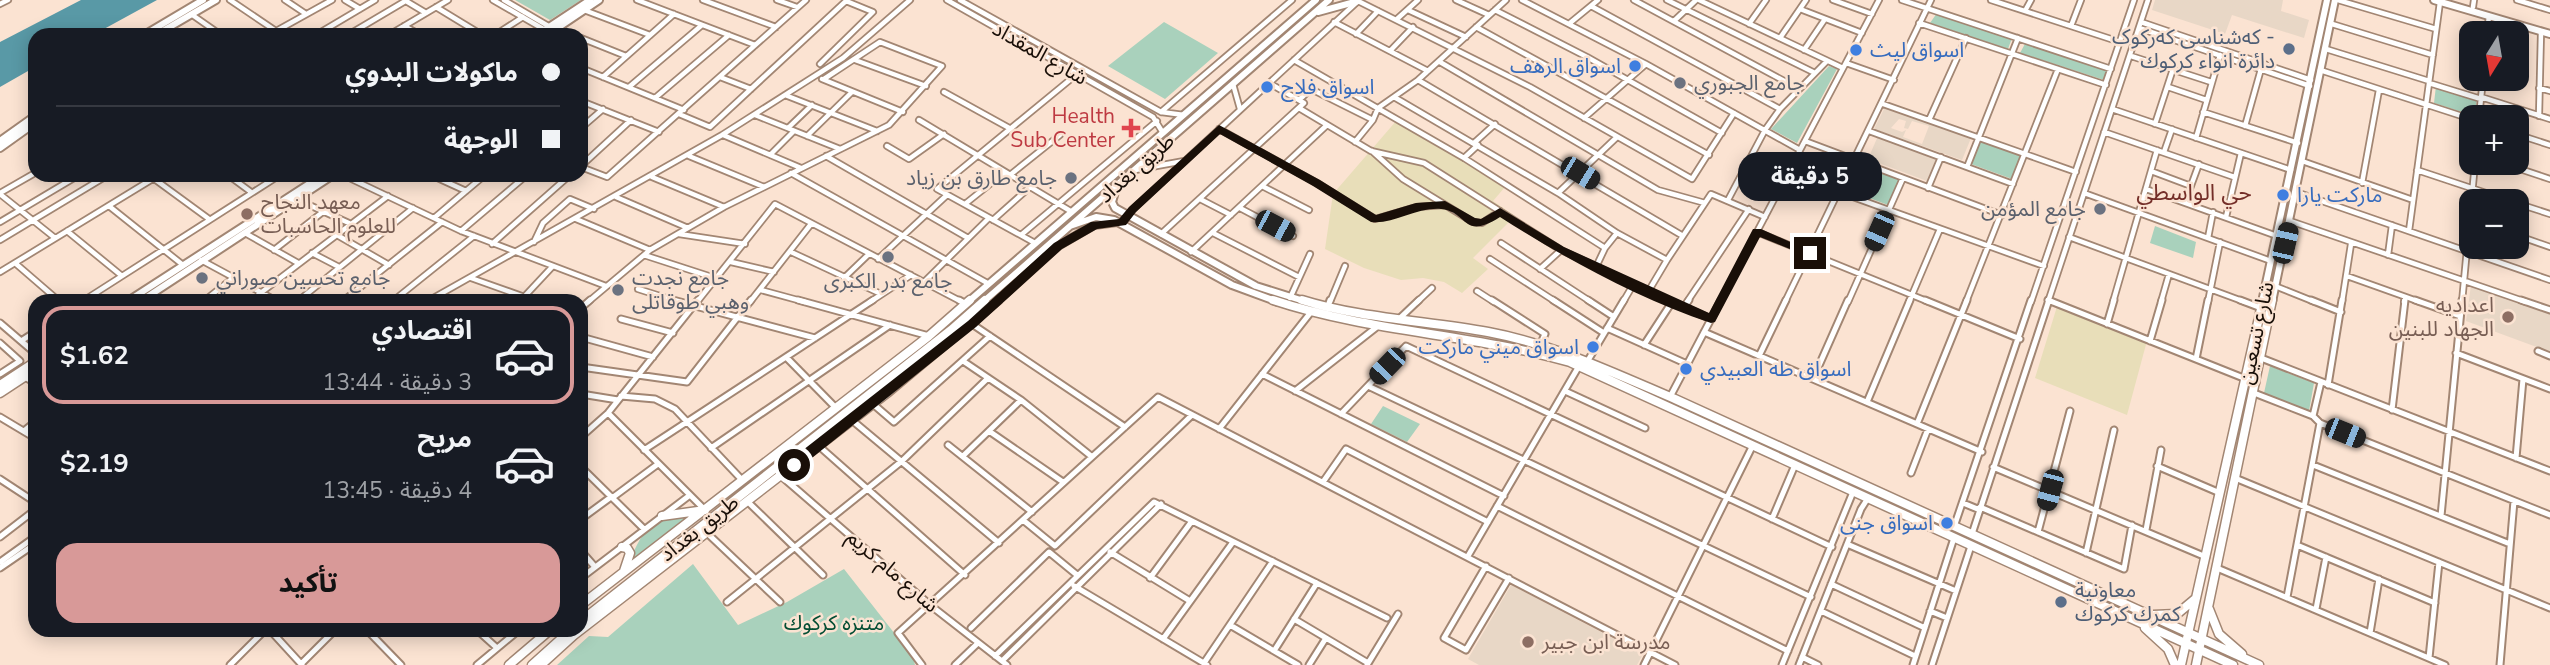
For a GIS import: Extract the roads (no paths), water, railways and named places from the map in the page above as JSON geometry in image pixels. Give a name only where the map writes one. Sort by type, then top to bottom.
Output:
[{"type":"main road","points":[[156,28],[203,0]]},
{"type":"main road","points":[[167,28],[216,0]]},
{"type":"main road","points":[[552,28],[590,0]]},
{"type":"main road","points":[[552,28],[599,0]]},
{"type":"main road","name":"طريق بغداد","points":[[955,333],[1070,226],[1233,83],[1316,0]]},
{"type":"main road","name":"طريق بغداد","points":[[588,600],[929,336],[1184,115],[1329,0]]},
{"type":"main road","name":"شارع تسعين","points":[[2196,665],[2296,192],[2320,70],[2327,0]]},
{"type":"main road","name":"شارع تسعين","points":[[2181,665],[2310,83],[2332,24],[2337,0]]},
{"type":"main road","points":[[2449,0],[2474,4],[2550,32]]},
{"type":"main road","points":[[1314,13],[1359,1]]},
{"type":"main road","points":[[2437,1],[2541,32],[2550,32]]},
{"type":"main road","points":[[0,141],[28,121]]},
{"type":"main road","points":[[0,148],[28,128]]},
{"type":"main road","points":[[143,294],[310,182]]},
{"type":"main road","points":[[145,294],[322,182]]},
{"type":"main road","points":[[1117,185],[1112,205],[1234,276],[1290,298],[1488,332],[1540,345],[1587,362],[1758,436],[2258,665]]},
{"type":"main road","points":[[2284,204],[2293,207]]},
{"type":"main road","points":[[1070,226],[1100,215],[1122,223],[1231,285],[1311,312],[1522,348],[1579,366],[2233,665]]},
{"type":"main road","points":[[588,624],[667,559],[707,533],[711,524],[747,501],[791,463],[820,447],[853,421],[884,391],[955,333],[973,323],[1058,246],[1094,225],[1122,223],[1129,217]]},
{"type":"main road","points":[[1443,334],[1445,325]]},
{"type":"main road","points":[[0,385],[28,367]]},
{"type":"main road","points":[[0,393],[28,374]]},
{"type":"main road","name":"طريق بغداد","points":[[588,616],[791,463],[855,408],[884,391]]},
{"type":"main road","points":[[847,399],[855,408]]},
{"type":"main road","points":[[662,516],[705,510]]},
{"type":"main road","points":[[622,547],[627,548],[630,553],[623,573]]},
{"type":"main road","points":[[2056,584],[2059,574]]},
{"type":"main road","points":[[2144,613],[2166,616],[2177,614],[2196,599]]},
{"type":"main road","points":[[2209,605],[2219,634],[2258,665]]},
{"type":"main road","points":[[2133,620],[2160,641],[2175,665]]},
{"type":"main road","points":[[509,665],[542,637]]},
{"type":"main road","points":[[532,665],[563,637]]},
{"type":"main road","points":[[541,665],[572,637]]},
{"type":"street","points":[[0,4],[8,0]]},
{"type":"street","points":[[230,0],[272,28]]},
{"type":"street","points":[[285,0],[306,14]]},
{"type":"street","points":[[281,28],[332,0]]},
{"type":"street","points":[[345,0],[359,9]]},
{"type":"street","points":[[328,28],[375,0]]},
{"type":"street","points":[[360,28],[406,0],[426,13]]},
{"type":"street","points":[[401,28],[448,0]]},
{"type":"street","points":[[493,0],[545,28]]},
{"type":"street","points":[[504,0],[546,28]]},
{"type":"street","points":[[637,0],[650,2],[755,45]]},
{"type":"street","points":[[703,0],[775,27]]},
{"type":"street","points":[[777,0],[797,7]]},
{"type":"street","points":[[588,169],[607,177],[806,0]]},
{"type":"street","points":[[441,294],[689,156],[755,115],[858,46],[910,0]]},
{"type":"street","name":"شارع المقداد","points":[[947,0],[1148,114],[1157,121],[1163,133]]},
{"type":"street","name":"شارع المقداد","points":[[960,0],[1161,112],[1184,115]]},
{"type":"street","points":[[1148,114],[1161,112],[1292,0]]},
{"type":"street","points":[[1397,19],[1418,0]]},
{"type":"street","points":[[1456,0],[1489,15]]},
{"type":"street","points":[[1355,142],[1373,120],[1378,108],[1440,62],[1506,0]]},
{"type":"street","points":[[1522,0],[1646,64],[1800,150]]},
{"type":"street","points":[[1570,23],[1598,0]]},
{"type":"street","points":[[1634,0],[1799,89]]},
{"type":"street","points":[[1667,0],[1815,73]]},
{"type":"street","points":[[1674,21],[1697,0],[1827,61],[1894,80]]},
{"type":"street","points":[[1749,24],[1765,1],[1758,0]]},
{"type":"street","points":[[1780,38],[1805,1],[1797,0]]},
{"type":"street","points":[[1833,0],[1872,14]]},
{"type":"street","points":[[1670,397],[1879,0]]},
{"type":"street","points":[[1902,0],[2111,69]]},
{"type":"street","points":[[1759,356],[1931,0]]},
{"type":"street","points":[[1991,0],[2120,42]]},
{"type":"street","points":[[2025,11],[2031,0]]},
{"type":"street","points":[[2071,26],[2081,0]]},
{"type":"street","points":[[1954,527],[1982,452],[2134,0]]},
{"type":"street","points":[[1972,534],[2011,410],[2131,56],[2148,1],[2141,0]]},
{"type":"street","points":[[2337,0],[2436,29]]},
{"type":"street","points":[[2517,0],[2550,10]]},
{"type":"street","points":[[588,71],[655,98],[710,127],[846,1],[873,12],[820,64]]},
{"type":"street","points":[[1129,217],[1132,210],[1184,161],[1359,1],[1454,48],[1692,179],[1734,113]]},
{"type":"street","points":[[2409,231],[2436,29],[2437,1]]},
{"type":"street","points":[[1591,6],[1780,109]]},
{"type":"street","points":[[436,7],[470,28]]},
{"type":"street","points":[[1800,9],[1862,33]]},
{"type":"street","points":[[584,10],[650,35]]},
{"type":"street","points":[[1356,34],[1378,10]]},
{"type":"street","points":[[1408,10],[1465,37]]},
{"type":"street","points":[[1495,10],[1722,133]]},
{"type":"street","points":[[191,14],[211,28]]},
{"type":"street","points":[[603,77],[674,14]]},
{"type":"street","points":[[2488,21],[2489,16]]},
{"type":"street","points":[[506,28],[523,17]]},
{"type":"street","points":[[1804,50],[1825,19]]},
{"type":"street","points":[[1334,22],[1429,71]]},
{"type":"street","points":[[1919,23],[2106,85]]},
{"type":"street","points":[[2332,24],[2432,55]]},
{"type":"street","points":[[629,88],[702,25]]},
{"type":"street","points":[[2140,25],[2261,69],[2310,83]]},
{"type":"street","points":[[2140,25],[2310,83]]},
{"type":"street","points":[[404,26],[408,28]]},
{"type":"street","points":[[1390,51],[1413,27]]},
{"type":"street","points":[[1476,27],[1709,155]]},
{"type":"street","points":[[2539,116],[2541,32]]},
{"type":"street","points":[[655,98],[729,35]]},
{"type":"street","points":[[1929,120],[1966,38]]},
{"type":"street","points":[[1967,167],[2018,38]]},
{"type":"street","points":[[588,41],[626,56]]},
{"type":"street","points":[[588,302],[650,250],[764,187],[889,125],[940,71],[940,64],[885,43],[878,43],[824,79]]},
{"type":"street","points":[[2322,53],[2550,119]]},
{"type":"street","points":[[2196,138],[2220,55]]},
{"type":"street","points":[[2131,56],[2211,82]]},
{"type":"street","points":[[855,60],[926,86]]},
{"type":"street","points":[[1294,60],[1464,158],[1605,248]]},
{"type":"street","points":[[2540,60],[2550,63]]},
{"type":"street","points":[[1728,200],[1765,130],[1780,109],[1827,61]]},
{"type":"street","points":[[1440,62],[1658,190],[1705,203]]},
{"type":"street","points":[[1584,118],[1646,64]]},
{"type":"street","points":[[1917,424],[2002,215],[2057,69]]},
{"type":"street","points":[[2155,124],[2173,69]]},
{"type":"street","points":[[2245,126],[2261,69]]},
{"type":"street","points":[[2320,70],[2459,115]]},
{"type":"street","points":[[1035,243],[937,189],[1077,74]]},
{"type":"street","points":[[815,76],[904,112]]},
{"type":"street","points":[[720,77],[751,89]]},
{"type":"street","points":[[1418,79],[1683,236]]},
{"type":"street","points":[[1233,83],[1240,109]]},
{"type":"street","points":[[1161,234],[1304,103],[1269,83]]},
{"type":"street","points":[[2168,87],[2206,100]]},
{"type":"street","points":[[2539,88],[2550,91]]},
{"type":"street","points":[[1299,100],[1311,89],[1373,120]]},
{"type":"street","points":[[2362,183],[2379,89]]},
{"type":"street","points":[[2480,105],[2482,91]]},
{"type":"street","points":[[807,136],[852,92]]},
{"type":"street","points":[[944,92],[1011,129]]},
{"type":"street","points":[[785,94],[877,131]]},
{"type":"street","points":[[1394,97],[1558,193],[1617,233],[1667,260]]},
{"type":"street","points":[[588,104],[659,132]]},
{"type":"street","points":[[1882,104],[2076,172]]},
{"type":"street","points":[[788,128],[812,105]]},
{"type":"street","points":[[1299,108],[1371,150],[1423,163],[1561,250],[1711,319]]},
{"type":"street","points":[[588,122],[603,109]]},
{"type":"street","points":[[2112,109],[2291,170]]},
{"type":"street","points":[[2203,112],[2298,143]]},
{"type":"street","points":[[755,115],[840,149]]},
{"type":"street","points":[[588,160],[631,120]]},
{"type":"street","points":[[919,120],[1072,212]]},
{"type":"street","points":[[1021,235],[1157,121]]},
{"type":"street","points":[[1464,158],[1495,124]]},
{"type":"street","points":[[1191,252],[1327,125]]},
{"type":"street","points":[[1219,129],[1374,219],[1416,207],[1445,205]]},
{"type":"street","points":[[2164,152],[2172,129]]},
{"type":"street","points":[[770,155],[794,131]]},
{"type":"street","points":[[1869,131],[2013,184]]},
{"type":"street","points":[[2104,132],[2234,177]]},
{"type":"street","points":[[887,146],[909,159],[944,134]]},
{"type":"street","points":[[722,135],[801,168]]},
{"type":"street","points":[[965,204],[1060,135]]},
{"type":"street","points":[[1558,193],[1617,137]]},
{"type":"street","points":[[2529,138],[2550,145]]},
{"type":"street","points":[[1805,141],[2002,215]]},
{"type":"street","points":[[2107,324],[2157,149]]},
{"type":"street","points":[[1371,150],[1402,178],[1472,222],[1482,223],[1500,211]]},
{"type":"street","points":[[2225,217],[2241,153]]},
{"type":"street","points":[[2082,154],[2095,159]]},
{"type":"street","points":[[689,156],[764,187]]},
{"type":"street","points":[[826,156],[968,237]]},
{"type":"street","points":[[1928,188],[1941,157]]},
{"type":"street","points":[[1134,170],[1184,161]]},
{"type":"street","points":[[2302,161],[2413,200]]},
{"type":"street","points":[[2185,202],[2199,164]]},
{"type":"street","points":[[2417,170],[2472,189],[2474,175]]},
{"type":"street","points":[[2151,171],[2191,186]]},
{"type":"street","points":[[2529,171],[2550,178]]},
{"type":"street","points":[[791,173],[989,284]]},
{"type":"street","points":[[28,177],[0,194],[55,238]]},
{"type":"street","points":[[652,177],[724,208]]},
{"type":"street","points":[[1813,379],[1903,178]]},
{"type":"street","points":[[0,222],[67,182]]},
{"type":"street","points":[[0,240],[96,182]]},
{"type":"street","points":[[0,272],[148,182]]},
{"type":"street","points":[[162,182],[209,219]]},
{"type":"street","points":[[237,182],[251,192]]},
{"type":"street","points":[[94,294],[268,182]]},
{"type":"street","points":[[358,182],[461,231],[606,286]]},
{"type":"street","points":[[446,182],[466,191]]},
{"type":"street","points":[[433,218],[477,182]]},
{"type":"street","points":[[461,231],[519,182]]},
{"type":"street","points":[[492,244],[562,182]]},
{"type":"street","points":[[1262,186],[1309,210]]},
{"type":"street","points":[[924,282],[968,237],[1030,187]]},
{"type":"street","points":[[2146,188],[2277,236]]},
{"type":"street","points":[[1839,192],[2044,267]]},
{"type":"street","points":[[2296,192],[2459,249]]},
{"type":"street","points":[[2084,193],[2271,261]]},
{"type":"street","points":[[1648,292],[1711,194],[1765,216]]},
{"type":"street","points":[[878,259],[947,195]]},
{"type":"street","points":[[259,294],[388,196]]},
{"type":"street","points":[[616,197],[688,228]]},
{"type":"street","points":[[296,199],[351,224]]},
{"type":"street","points":[[534,242],[543,223],[570,199],[594,209]]},
{"type":"street","points":[[1200,199],[1231,215]]},
{"type":"street","points":[[588,431],[608,413],[638,377],[775,204],[966,304]]},
{"type":"street","points":[[109,206],[183,265]]},
{"type":"street","points":[[2529,207],[2550,214]]},
{"type":"street","points":[[306,294],[412,208]]},
{"type":"street","points":[[1240,208],[1293,236]]},
{"type":"street","points":[[1684,307],[1749,209]]},
{"type":"street","points":[[274,250],[324,211]]},
{"type":"street","points":[[2208,238],[2213,212]]},
{"type":"street","points":[[576,219],[650,250]]},
{"type":"street","points":[[2290,221],[2550,310]]},
{"type":"street","points":[[352,294],[442,222]]},
{"type":"street","points":[[588,369],[687,382],[811,224]]},
{"type":"street","points":[[2388,255],[2392,225]]},
{"type":"street","points":[[1867,402],[1940,229]]},
{"type":"street","points":[[67,231],[122,276]]},
{"type":"street","points":[[1757,232],[2020,339]]},
{"type":"street","points":[[244,233],[298,263]]},
{"type":"street","points":[[1213,233],[1299,277]]},
{"type":"street","points":[[1596,267],[1605,248],[1617,233]]},
{"type":"street","points":[[679,234],[745,244]]},
{"type":"street","points":[[337,235],[389,265]]},
{"type":"street","points":[[402,294],[474,236]]},
{"type":"street","points":[[2069,237],[2261,309]]},
{"type":"street","points":[[2529,240],[2550,247]]},
{"type":"street","points":[[2196,359],[2220,242]]},
{"type":"street","points":[[1501,243],[1614,317]]},
{"type":"street","points":[[2328,385],[2351,244]]},
{"type":"street","points":[[1541,269],[1561,250]]},
{"type":"street","points":[[791,252],[881,294]]},
{"type":"street","points":[[312,253],[339,267]]},
{"type":"street","points":[[844,278],[869,254]]},
{"type":"street","points":[[1290,298],[1310,254]]},
{"type":"street","points":[[644,255],[718,279]]},
{"type":"street","points":[[1490,258],[1606,331],[1687,364]]},
{"type":"street","points":[[2441,516],[2465,259]]},
{"type":"street","points":[[2489,259],[2550,280]]},
{"type":"street","points":[[201,260],[265,294]]},
{"type":"street","points":[[731,262],[774,272]]},
{"type":"street","points":[[15,263],[51,294]]},
{"type":"street","points":[[1328,306],[1345,266]]},
{"type":"street","points":[[527,294],[552,267]]},
{"type":"street","points":[[2150,341],[2169,274]]},
{"type":"street","points":[[644,450],[911,275]]},
{"type":"street","points":[[2347,276],[2460,316]]},
{"type":"street","points":[[213,294],[234,277]]},
{"type":"street","points":[[471,278],[516,294]]},
{"type":"street","points":[[1587,362],[1633,285]]},
{"type":"street","points":[[2275,286],[2341,312]]},
{"type":"street","points":[[1400,318],[1432,288]]},
{"type":"street","points":[[638,289],[695,307],[815,338]]},
{"type":"street","points":[[761,290],[929,336]]},
{"type":"street","points":[[1477,291],[1545,334],[1540,345]]},
{"type":"street","points":[[2392,410],[2405,297]]},
{"type":"street","points":[[2048,300],[2256,383]]},
{"type":"street","points":[[1644,345],[1672,302]]},
{"type":"street","points":[[1219,429],[1311,312]]},
{"type":"street","points":[[621,319],[673,333]]},
{"type":"street","points":[[0,323],[28,347]]},
{"type":"street","points":[[973,323],[1125,427]]},
{"type":"street","points":[[1295,391],[1380,324]]},
{"type":"street","points":[[711,448],[890,325]]},
{"type":"street","points":[[1704,332],[1982,452]]},
{"type":"street","points":[[21,341],[28,336]]},
{"type":"street","points":[[873,404],[894,422],[990,336]]},
{"type":"street","points":[[588,339],[653,358]]},
{"type":"street","points":[[1341,414],[1406,346],[1832,547]]},
{"type":"street","points":[[0,374],[20,361],[2,347]]},
{"type":"street","points":[[2538,351],[2550,356]]},
{"type":"street","points":[[2456,353],[2550,388]]},
{"type":"street","points":[[786,357],[836,408]]},
{"type":"street","points":[[2261,358],[2550,471]]},
{"type":"street","points":[[962,361],[1021,400],[1091,456]]},
{"type":"street","points":[[1468,556],[1579,366]]},
{"type":"street","points":[[1262,374],[1504,496]]},
{"type":"street","points":[[24,377],[28,379]]},
{"type":"street","points":[[727,602],[902,461],[987,379]]},
{"type":"street","points":[[2516,458],[2524,379]]},
{"type":"street","points":[[2313,416],[2321,382]]},
{"type":"street","points":[[1368,386],[1811,597]]},
{"type":"street","points":[[1565,391],[1645,428]]},
{"type":"street","points":[[2254,393],[2313,416],[2320,423],[2550,515]]},
{"type":"street","points":[[588,395],[666,403],[689,420],[743,481]]},
{"type":"street","points":[[922,665],[898,633],[1158,397],[1675,665]]},
{"type":"street","points":[[962,456],[1021,400]]},
{"type":"street","points":[[1997,405],[2011,410]]},
{"type":"street","points":[[2038,532],[2070,411]]},
{"type":"street","points":[[608,413],[705,510]]},
{"type":"street","points":[[1023,520],[1055,546],[1192,415]]},
{"type":"street","points":[[0,417],[28,434]]},
{"type":"street","points":[[853,421],[999,543]]},
{"type":"street","points":[[2287,597],[2320,423]]},
{"type":"street","points":[[24,431],[28,428]]},
{"type":"street","points":[[1911,473],[1928,429]]},
{"type":"street","points":[[2086,553],[2098,510],[2114,430]]},
{"type":"street","points":[[989,431],[1063,482]]},
{"type":"street","points":[[1644,665],[1758,436]]},
{"type":"street","points":[[948,444],[1032,512]]},
{"type":"street","points":[[820,447],[965,575]]},
{"type":"street","points":[[1323,482],[1346,449],[1488,522]]},
{"type":"street","points":[[2146,530],[2161,450]]},
{"type":"street","points":[[588,514],[658,464]]},
{"type":"street","points":[[1772,519],[1795,465]]},
{"type":"street","points":[[2313,465],[2510,544]]},
{"type":"street","points":[[2157,466],[2220,494]]},
{"type":"street","points":[[1993,467],[2206,557]]},
{"type":"street","points":[[588,474],[644,529]]},
{"type":"street","name":"شارع مام كريم","points":[[780,475],[930,605],[1005,663]]},
{"type":"street","points":[[2235,478],[2550,608]]},
{"type":"street","points":[[0,479],[28,497]]},
{"type":"street","points":[[1782,665],[1853,492]]},
{"type":"street","points":[[588,573],[690,495]]},
{"type":"street","points":[[1818,665],[1801,661],[1868,498]]},
{"type":"street","points":[[747,501],[822,575]]},
{"type":"street","points":[[2500,665],[2514,501]]},
{"type":"street","points":[[1005,663],[1072,585],[1077,575],[1150,503],[1161,504],[1387,618]]},
{"type":"street","points":[[1963,503],[2124,569],[2132,525]]},
{"type":"street","points":[[995,656],[1161,504]]},
{"type":"street","points":[[1497,506],[1788,652]]},
{"type":"street","points":[[0,537],[28,515]]},
{"type":"street","points":[[1150,578],[1192,521]]},
{"type":"street","points":[[1839,529],[1851,535]]},
{"type":"street","points":[[707,533],[780,602]]},
{"type":"street","points":[[1913,665],[1954,538]]},
{"type":"street","points":[[1163,639],[1233,542]]},
{"type":"street","points":[[0,565],[28,543]]},
{"type":"street","points":[[1847,544],[1956,592]]},
{"type":"street","points":[[2297,545],[2435,603]]},
{"type":"street","points":[[1932,665],[1971,546]]},
{"type":"street","points":[[0,565],[28,548]]},
{"type":"street","points":[[971,628],[1049,552],[1077,575]]},
{"type":"street","points":[[1110,552],[1190,601]]},
{"type":"street","points":[[2316,609],[2326,557]]},
{"type":"street","points":[[588,559],[595,567]]},
{"type":"street","points":[[1072,585],[1202,663],[1273,561]]},
{"type":"street","points":[[2430,658],[2439,562]]},
{"type":"street","points":[[1486,566],[1444,638],[1466,650],[1509,578]]},
{"type":"street","points":[[2217,568],[2445,665]]},
{"type":"street","points":[[2370,633],[2379,579]]},
{"type":"street","points":[[1274,651],[1317,583]]},
{"type":"street","points":[[1831,584],[1925,628]]},
{"type":"street","points":[[1821,611],[1916,656]]},
{"type":"street","points":[[1930,611],[1947,618]]},
{"type":"street","points":[[1294,619],[1368,664],[1398,614]]},
{"type":"street","points":[[1230,625],[1298,665]]},
{"type":"street","points":[[230,665],[260,637]]},
{"type":"street","points":[[275,637],[302,665],[328,637]]},
{"type":"street","points":[[374,637],[401,665]]},
{"type":"street","points":[[485,637],[497,648]]},
{"type":"street","points":[[477,665],[510,637]]},
{"type":"street","points":[[1309,665],[1326,638]]},
{"type":"street","points":[[955,665],[978,643]]},
{"type":"water","points":[[81,0],[157,0],[106,28],[28,28],[28,71],[0,87],[0,42]]},
{"type":"place","name":"كەشناسی کەرکوک - دائرة انواء كركوك","points":[[2289,49]]},
{"type":"place","name":"اسواق ليث","points":[[1856,50]]},
{"type":"place","name":"اسواق الرهف","points":[[1635,66]]},
{"type":"place","name":"جامع الجبوري","points":[[1680,83]]},
{"type":"place","name":"اسواق فلاح","points":[[1267,87]]},
{"type":"place","name":"Health Sub Center","points":[[1131,128]]},
{"type":"place","name":"جامع طارق بن زياد","points":[[1071,178]]},
{"type":"place","name":"ماركت يارا","points":[[2283,195]]},
{"type":"place","name":"جامع المؤمن","points":[[2100,209]]},
{"type":"place","name":"معهد النجاح للعلوم الحاسبات","points":[[247,214]]},
{"type":"place","name":"جامع بدر الكبرى","points":[[888,257]]},
{"type":"place","name":"جامع تحسين صوراني","points":[[202,278]]},
{"type":"place","name":"جامع نجدت وهبي طوقاتلى","points":[[618,290]]},
{"type":"place","name":"اعداديه الجهاد للبنين","points":[[2508,317]]},
{"type":"place","name":"اسواق ميني ماركت","points":[[1593,347]]},
{"type":"place","name":"اسواق طه العبيدي","points":[[1686,369]]},
{"type":"place","name":"اسواق جنى","points":[[1947,523]]},
{"type":"place","name":"معاونية كمرك كركوك","points":[[2061,602]]},
{"type":"place","name":"مدرسة ابن جبير","points":[[1528,642]]},
{"type":"district","name":"حي الواسطي","points":[[2194,192]]},
{"type":"park label","name":"متنزه كركوك","points":[[834,623]]}]
